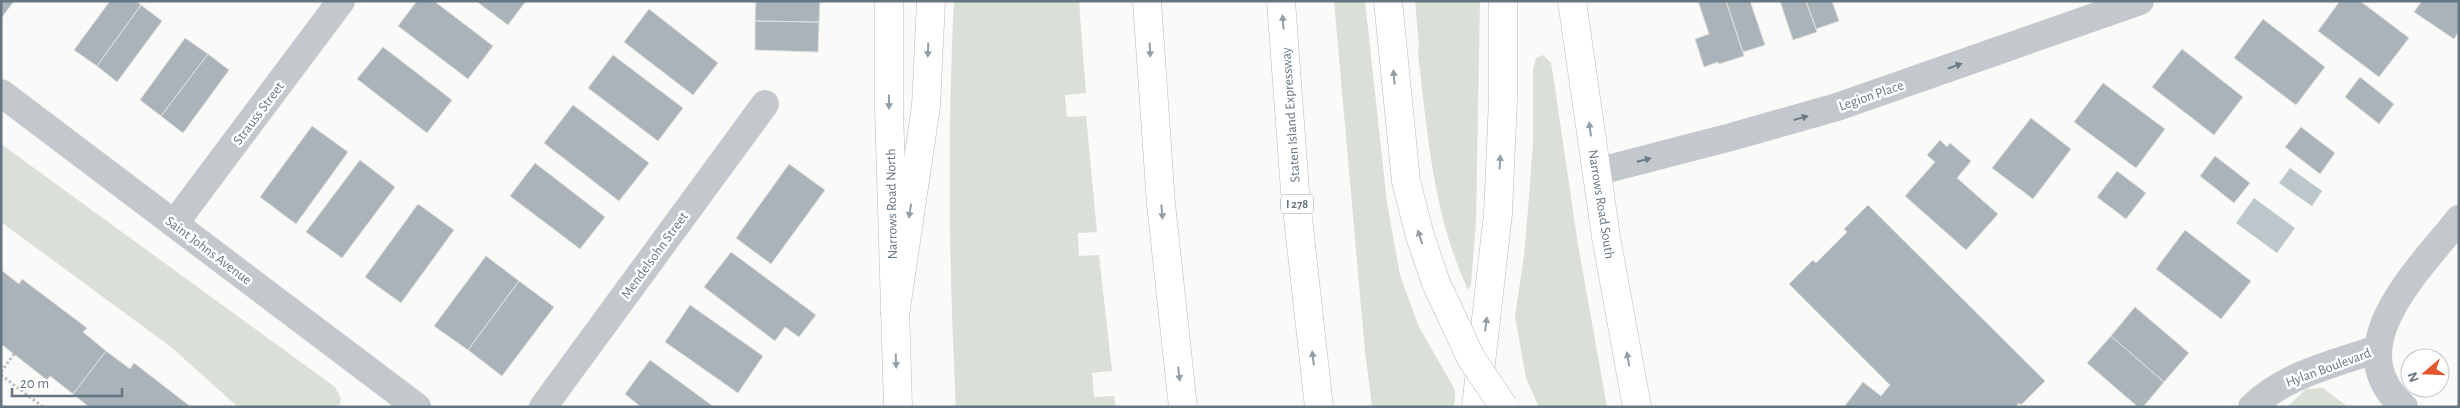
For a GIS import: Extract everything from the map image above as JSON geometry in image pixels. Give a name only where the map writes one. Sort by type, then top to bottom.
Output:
[{"type":"main road","name":"Narrows Road North","points":[[890,1],[889,118],[898,407]]},
{"type":"main road","points":[[895,315],[926,106],[931,1]]},
{"type":"main road","points":[[1147,1],[1160,195],[1183,407]]},
{"type":"main road","name":"Staten Island Expressway","points":[[1282,1],[1295,191],[1319,407]]},
{"type":"main road","points":[[1388,1],[1406,181],[1420,236],[1436,283],[1471,358],[1504,407]]},
{"type":"main road","points":[[1476,407],[1498,214],[1503,99],[1503,1]]},
{"type":"main road","name":"Narrows Road South","points":[[1572,1],[1596,172],[1637,407]]},
{"type":"street","name":"Strauss Street","points":[[174,224],[341,1]]},
{"type":"street","name":"Legion Place","points":[[1596,172],[1731,138],[1838,107],[2140,1]]},
{"type":"street","name":"Saint Johns Avenue","points":[[1,92],[174,224],[400,402]]},
{"type":"street","name":"Mendelsohn Street","points":[[543,407],[765,104]]},
{"type":"street","name":"Hylan Boulevard","points":[[2252,407],[2264,395],[2294,377],[2377,349],[2388,314],[2398,297],[2459,219]]},
{"type":"street","points":[[2377,349],[2378,363],[2389,391],[2404,407]]},
{"type":"path","points":[[14,354],[1,373],[43,407]]},
{"type":"shaded area","points":[[954,1],[1079,1],[1086,93],[1065,95],[1067,117],[1086,116],[1097,232],[1078,233],[1079,256],[1099,255],[1112,371],[1092,373],[1094,397],[1114,396],[1116,407],[956,407],[950,204],[950,103]]},
{"type":"shaded area","points":[[1334,1],[1365,1],[1387,203],[1400,275],[1419,327],[1455,390],[1453,407],[1372,407],[1365,352]]},
{"type":"shaded area","points":[[1415,1],[1480,1],[1476,222],[1471,284],[1468,290],[1456,261],[1439,204],[1429,145],[1418,54]]},
{"type":"shaded area","points":[[1543,55],[1551,63],[1578,245],[1607,407],[1539,407],[1526,378],[1515,316],[1524,256],[1533,143],[1533,69],[1536,58]]},
{"type":"shaded area","points":[[1,144],[335,387],[341,398],[339,407],[238,407],[171,347],[1,222]]},
{"type":"shaded area","points":[[2290,168],[2322,191],[2312,206],[2279,183]]},
{"type":"shaded area","points":[[2254,198],[2295,228],[2277,253],[2236,223]]},
{"type":"shaded area","points":[[2323,388],[2348,407],[2287,407],[2306,389]]},
{"type":"building","points":[[1,1],[14,1],[2,17],[1,16]]},
{"type":"building","points":[[110,1],[136,1],[141,5],[97,66],[74,50]]},
{"type":"building","points":[[417,1],[434,1],[493,46],[468,79],[398,26]]},
{"type":"building","points":[[476,1],[526,1],[508,25]]},
{"type":"building","points":[[756,1],[820,1],[819,22],[755,21]]},
{"type":"building","points":[[1698,1],[1726,1],[1744,56],[1704,67],[1695,39],[1709,34]]},
{"type":"building","points":[[1726,1],[1750,1],[1765,45],[1743,52]]},
{"type":"building","points":[[1780,1],[1806,1],[1817,32],[1793,40]]},
{"type":"building","points":[[1806,1],[1832,1],[1839,21],[1816,29]]},
{"type":"building","points":[[2340,1],[2360,1],[2409,38],[2379,77],[2318,31]]},
{"type":"building","points":[[2422,1],[2459,1],[2459,31],[2454,39],[2414,12]]},
{"type":"building","points":[[141,5],[162,21],[117,82],[97,66]]},
{"type":"building","points":[[649,9],[718,63],[693,95],[624,42]]},
{"type":"building","points":[[2263,19],[2325,67],[2296,105],[2234,58]]},
{"type":"building","points":[[755,21],[819,22],[818,52],[755,50]]},
{"type":"building","points":[[185,38],[208,54],[161,116],[140,100]]},
{"type":"building","points":[[383,47],[452,100],[427,133],[357,79]]},
{"type":"building","points":[[2182,49],[2243,97],[2214,135],[2152,87]]},
{"type":"building","points":[[208,54],[229,70],[183,133],[161,116]]},
{"type":"building","points":[[613,55],[683,108],[658,141],[588,88]]},
{"type":"building","points":[[2360,77],[2394,104],[2379,124],[2345,97]]},
{"type":"building","points":[[2103,83],[2165,129],[2136,168],[2074,122]]},
{"type":"building","points":[[573,105],[649,163],[619,201],[544,143]]},
{"type":"building","points":[[2031,118],[2071,149],[2033,199],[1992,168]]},
{"type":"building","points":[[312,126],[348,152],[296,224],[260,197]]},
{"type":"building","points":[[2301,127],[2335,153],[2320,174],[2285,147]]},
{"type":"building","points":[[1940,140],[1947,147],[1950,143],[1971,161],[1957,178],[1998,214],[1966,250],[1905,196],[1935,162],[1927,155]]},
{"type":"building","points":[[2215,156],[2250,183],[2234,203],[2200,176]]},
{"type":"building","points":[[360,160],[395,187],[342,258],[306,232]]},
{"type":"building","points":[[535,163],[605,217],[580,249],[510,196]]},
{"type":"building","points":[[789,164],[825,190],[771,264],[736,238]]},
{"type":"building","points":[[2117,171],[2146,193],[2126,219],[2097,197]]},
{"type":"building","points":[[418,204],[454,230],[401,303],[365,277]]},
{"type":"building","points":[[1868,205],[2045,381],[2021,405],[2019,403],[2015,407],[1844,407],[1863,382],[1881,396],[1890,385],[1789,284],[1813,260],[1816,263],[1847,232],[1844,229]]},
{"type":"building","points":[[2185,230],[2251,281],[2221,319],[2156,269]]},
{"type":"building","points":[[731,252],[816,315],[799,337],[785,327],[775,341],[704,287]]},
{"type":"building","points":[[486,256],[519,281],[468,350],[434,326]]},
{"type":"building","points":[[1,270],[19,284],[22,279],[87,328],[83,332],[106,351],[73,394],[50,376],[47,380],[1,344]]},
{"type":"building","points":[[519,281],[554,307],[502,376],[468,350]]},
{"type":"building","points":[[690,305],[763,356],[738,393],[665,342]]},
{"type":"building","points":[[2135,307],[2189,353],[2164,382],[2111,336]]},
{"type":"building","points":[[2111,336],[2164,382],[2143,407],[2138,407],[2087,363]]},
{"type":"building","points":[[106,351],[130,369],[134,363],[191,407],[89,407],[73,394]]},
{"type":"building","points":[[650,360],[714,407],[641,407],[625,394]]}]
